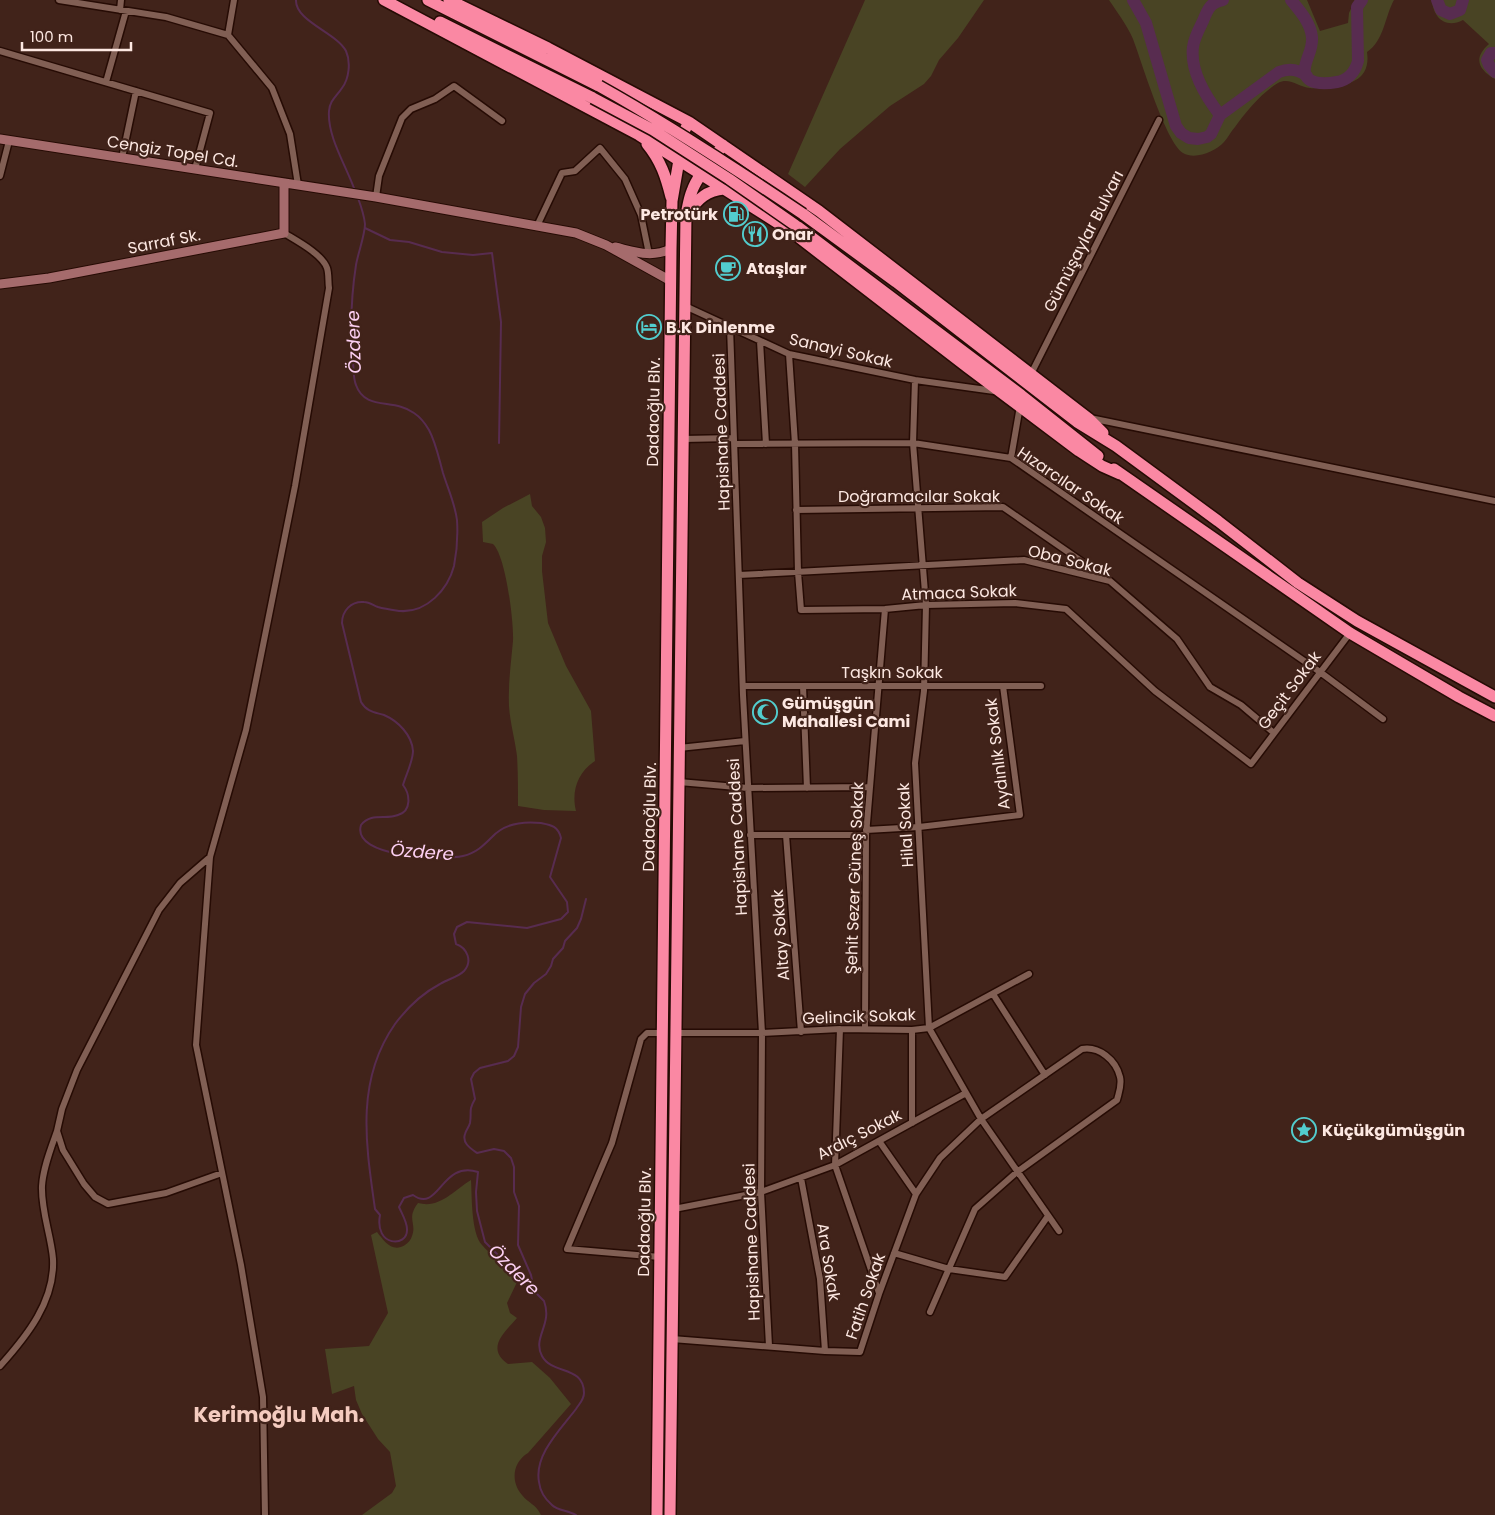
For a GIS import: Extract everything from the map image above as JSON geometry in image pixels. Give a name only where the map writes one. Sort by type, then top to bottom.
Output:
[{"type":"highway","points":[[384,0],[639,135],[792,232],[1079,451],[1102,466],[1120,474]]},
{"type":"highway","points":[[396,0],[653,130],[795,225],[1021,395],[1120,474],[1350,633],[1495,716]]},
{"type":"highway","points":[[428,0],[599,86],[659,120],[736,168],[896,282],[1077,422],[1116,446],[1298,583],[1357,621],[1495,697]]},
{"type":"highway","points":[[448,0],[548,48],[689,122],[819,211],[1088,418],[1116,446]]},
{"type":"highway","name":"Dadaoğlu Blv.","points":[[657,1515],[672,201],[679,160],[680,139],[689,122]]},
{"type":"highway","points":[[639,135],[655,154],[664,170],[672,201]]},
{"type":"highway","name":"Dadaoğlu Blv.","points":[[670,1515],[686,214],[691,191],[723,145]]},
{"type":"highway","points":[[686,214],[701,197],[712,190],[724,189]]},
{"type":"main road","name":"Cengiz Topel Cd.","points":[[4,140],[376,197]]},
{"type":"main road","points":[[284,183],[284,233]]},
{"type":"main road","points":[[376,197],[576,233],[606,245],[671,281]]},
{"type":"main road","name":"Sarraf Sk.","points":[[0,284],[48,278],[284,233]]},
{"type":"main road","points":[[606,245],[649,254],[660,254],[671,249]]},
{"type":"street","points":[[59,0],[166,17],[228,35],[272,88],[290,134],[298,185]]},
{"type":"street","points":[[106,82],[123,10],[121,0]]},
{"type":"street","points":[[228,35],[234,0]]},
{"type":"street","points":[[0,51],[210,113],[195,169]]},
{"type":"street","points":[[376,197],[379,176],[402,118],[412,109],[454,86],[502,121]]},
{"type":"street","points":[[122,158],[136,91]]},
{"type":"street","name":"Gümüşaylar Bulvarı","points":[[1031,374],[1159,120]]},
{"type":"street","points":[[0,176],[4,140]]},
{"type":"street","points":[[537,226],[562,173],[575,171],[600,148],[625,179],[642,215],[649,254]]},
{"type":"street","points":[[265,1515],[263,1397],[241,1265],[196,1045],[210,857],[246,730],[295,486],[329,288],[327,269],[323,260],[284,233]]},
{"type":"street","name":"Sanayi Sokak","points":[[685,306],[789,354],[915,380],[999,391]]},
{"type":"street","name":"Hapishane Caddesi","points":[[730,327],[745,741],[762,1033],[761,1192],[769,1346]]},
{"type":"street","points":[[760,341],[766,444]]},
{"type":"street","points":[[789,354],[795,444],[798,572]]},
{"type":"street","name":"Hilal Sokak","points":[[915,380],[913,443],[926,605],[924,686],[915,763],[929,1028],[981,1118],[1058,1231]]},
{"type":"street","points":[[1011,458],[1020,406]]},
{"type":"street","points":[[1088,418],[1495,501]]},
{"type":"street","name":"Hızarcılar Sokak","points":[[683,439],[766,444],[913,443],[1011,458],[1320,672],[1383,719]]},
{"type":"street","name":"Doğramacılar Sokak","points":[[796,510],[1003,507],[1110,581]]},
{"type":"street","name":"Oba Sokak","points":[[739,575],[1024,560],[1110,581],[1177,639],[1210,687],[1240,705],[1274,733]]},
{"type":"street","name":"Atmaca Sokak","points":[[798,572],[802,610],[885,609],[926,605],[1015,603],[1066,610],[1155,691],[1251,764]]},
{"type":"street","name":"Şehit Sezer Güneş Sokak","points":[[865,1029],[866,833],[885,609]]},
{"type":"street","name":"Geçit Sokak","points":[[1251,764],[1350,633]]},
{"type":"street","name":"Taşkın Sokak","points":[[743,686],[1041,686]]},
{"type":"street","points":[[803,686],[806,788]]},
{"type":"street","name":"Aydınlık Sokak","points":[[750,835],[866,833],[1020,815],[1003,686]]},
{"type":"street","points":[[680,748],[745,741]]},
{"type":"street","points":[[679,782],[748,788],[869,787]]},
{"type":"street","name":"Altay Sokak","points":[[786,835],[801,1032]]},
{"type":"street","points":[[0,1366],[34,1324],[46,1299],[52,1279],[53,1258],[45,1217],[42,1186],[48,1156],[62,1109],[77,1070],[159,910],[180,883],[210,857]]},
{"type":"street","name":"Gelincik Sokak","points":[[676,1033],[762,1033],[840,1029],[912,1030],[929,1028],[1029,974]]},
{"type":"street","points":[[993,994],[1045,1075]]},
{"type":"street","points":[[840,1029],[836,1165],[879,1294]]},
{"type":"street","points":[[912,1030],[912,1123]]},
{"type":"street","points":[[660,1257],[567,1249],[612,1143],[641,1039],[648,1034],[662,1033]]},
{"type":"street","name":"Fatih Sokak","points":[[672,1339],[860,1352],[916,1194],[940,1158],[981,1118],[1082,1049],[1094,1049],[1111,1060],[1118,1070],[1121,1085],[1117,1100],[1017,1172],[975,1210],[930,1312]]},
{"type":"street","name":"Ardıç Sokak","points":[[674,1209],[761,1192],[836,1165],[966,1093]]},
{"type":"street","points":[[57,1130],[64,1150],[84,1184],[95,1197],[108,1204],[166,1193],[222,1174]]},
{"type":"street","points":[[879,1141],[916,1194]]},
{"type":"street","name":"Ara Sokak","points":[[800,1178],[820,1279],[825,1351]]},
{"type":"street","points":[[894,1252],[949,1269],[1005,1277],[1048,1216]]},
{"type":"shaded area","points":[[865,0],[984,0],[958,38],[939,60],[931,76],[924,84],[890,106],[840,149],[805,187],[788,174]]},
{"type":"shaded area","points":[[1109,0],[1307,0],[1320,31],[1348,23],[1349,13],[1355,0],[1394,0],[1381,35],[1367,52],[1366,69],[1358,79],[1337,86],[1315,88],[1282,81],[1254,103],[1220,146],[1205,154],[1193,156],[1183,153],[1169,134],[1133,39]]},
{"type":"shaded area","points":[[1432,0],[1495,0],[1495,79],[1481,67],[1479,59],[1489,44],[1463,20],[1451,23],[1438,17]]},
{"type":"shaded area","points":[[530,494],[532,506],[541,517],[545,528],[546,542],[542,556],[542,571],[548,623],[566,666],[591,711],[595,761],[584,771],[577,783],[574,796],[576,811],[544,810],[518,806],[517,756],[509,706],[513,641],[511,606],[502,562],[493,544],[483,542],[482,522],[503,508]]},
{"type":"shaded area","points":[[471,1180],[473,1214],[478,1239],[510,1271],[517,1282],[507,1303],[510,1313],[517,1318],[499,1340],[498,1352],[501,1358],[508,1364],[532,1362],[550,1378],[571,1404],[519,1461],[516,1467],[515,1478],[518,1490],[541,1515],[362,1515],[392,1493],[396,1486],[390,1452],[378,1439],[362,1414],[356,1400],[354,1386],[332,1394],[325,1349],[369,1346],[388,1313],[371,1235],[377,1232],[392,1247],[396,1248],[405,1245],[412,1236],[412,1217],[418,1203],[426,1204],[440,1201]]},
{"type":"waterway","name":"Özdere","points":[[296,0],[297,7],[302,14],[334,38],[348,55],[348,75],[331,104],[329,121],[334,141],[355,191]]},
{"type":"waterway","points":[[1133,0],[1146,23],[1176,126],[1181,133],[1189,138],[1207,137],[1211,134],[1220,115],[1279,72],[1293,70],[1307,76]]},
{"type":"waterway","points":[[1220,115],[1200,83],[1194,65],[1193,47],[1194,40],[1208,10],[1212,5],[1223,0]]},
{"type":"waterway","points":[[1291,0],[1307,22],[1311,32],[1312,45],[1305,67],[1307,78],[1311,81],[1327,83],[1344,79],[1353,72],[1357,65],[1357,7],[1362,0]]},
{"type":"waterway","points":[[1437,0],[1441,10],[1450,14],[1460,10],[1463,0]]},
{"type":"waterway","points":[[1495,53],[1491,53],[1487,60],[1495,72]]},
{"type":"waterway","name":"Özdere","points":[[358,198],[365,224],[356,265],[352,301],[355,382],[360,393],[366,398],[406,409],[420,418],[426,425],[434,440],[457,520],[454,566],[447,583],[435,598],[427,604],[410,611],[381,608],[359,602],[351,605],[342,619],[361,702],[368,710],[384,715],[399,725],[410,739],[413,751],[411,764],[403,785],[408,797],[406,810],[393,816],[374,817],[365,821],[361,825],[362,836],[370,844],[401,854],[420,857],[453,857],[468,855],[476,851],[497,832],[508,826],[528,822],[551,825],[558,831],[561,838],[550,877],[567,902],[568,912],[561,919],[527,928],[467,922],[457,927],[454,934],[456,944],[463,948],[468,955],[467,967],[459,975],[427,992],[405,1012],[395,1024],[382,1046],[374,1068],[369,1091],[367,1137],[375,1209],[380,1215],[379,1226],[386,1239],[397,1241],[406,1235],[407,1229],[399,1207],[404,1198],[413,1195],[422,1199],[429,1198],[456,1173],[466,1170],[478,1172],[477,1211],[485,1242],[544,1301],[546,1317],[539,1343],[542,1356],[553,1366],[579,1378],[583,1384],[584,1395],[582,1400],[550,1443],[540,1462],[538,1472],[540,1489],[547,1500],[557,1508],[576,1515]]},
{"type":"waterway","points":[[365,228],[390,240],[409,242],[442,252],[473,255],[492,253],[501,322],[499,443]]},
{"type":"waterway","points":[[534,1291],[531,1275],[518,1245],[519,1206],[514,1192],[514,1167],[511,1158],[504,1151],[494,1149],[477,1153],[467,1145],[464,1137],[470,1123],[471,1109],[475,1099],[471,1079],[480,1068],[508,1061],[514,1056],[518,1047],[521,1007],[525,994],[534,983],[546,974],[553,959],[563,948],[565,941],[577,928],[586,899]]},
{"type":"place","name":"Petrotürk","points":[[736,214]]},
{"type":"place","name":"Onar","points":[[755,234]]},
{"type":"place","name":"Ataşlar","points":[[728,268]]},
{"type":"place","name":"B.K Dinlenme","points":[[649,327]]},
{"type":"place","name":"Gümüşgün Mahallesi Cami","points":[[765,712]]},
{"type":"place","name":"Küçükgümüşgün","points":[[1304,1130]]},
{"type":"district","name":"Kerimoğlu Mah.","points":[[279,1415]]}]
